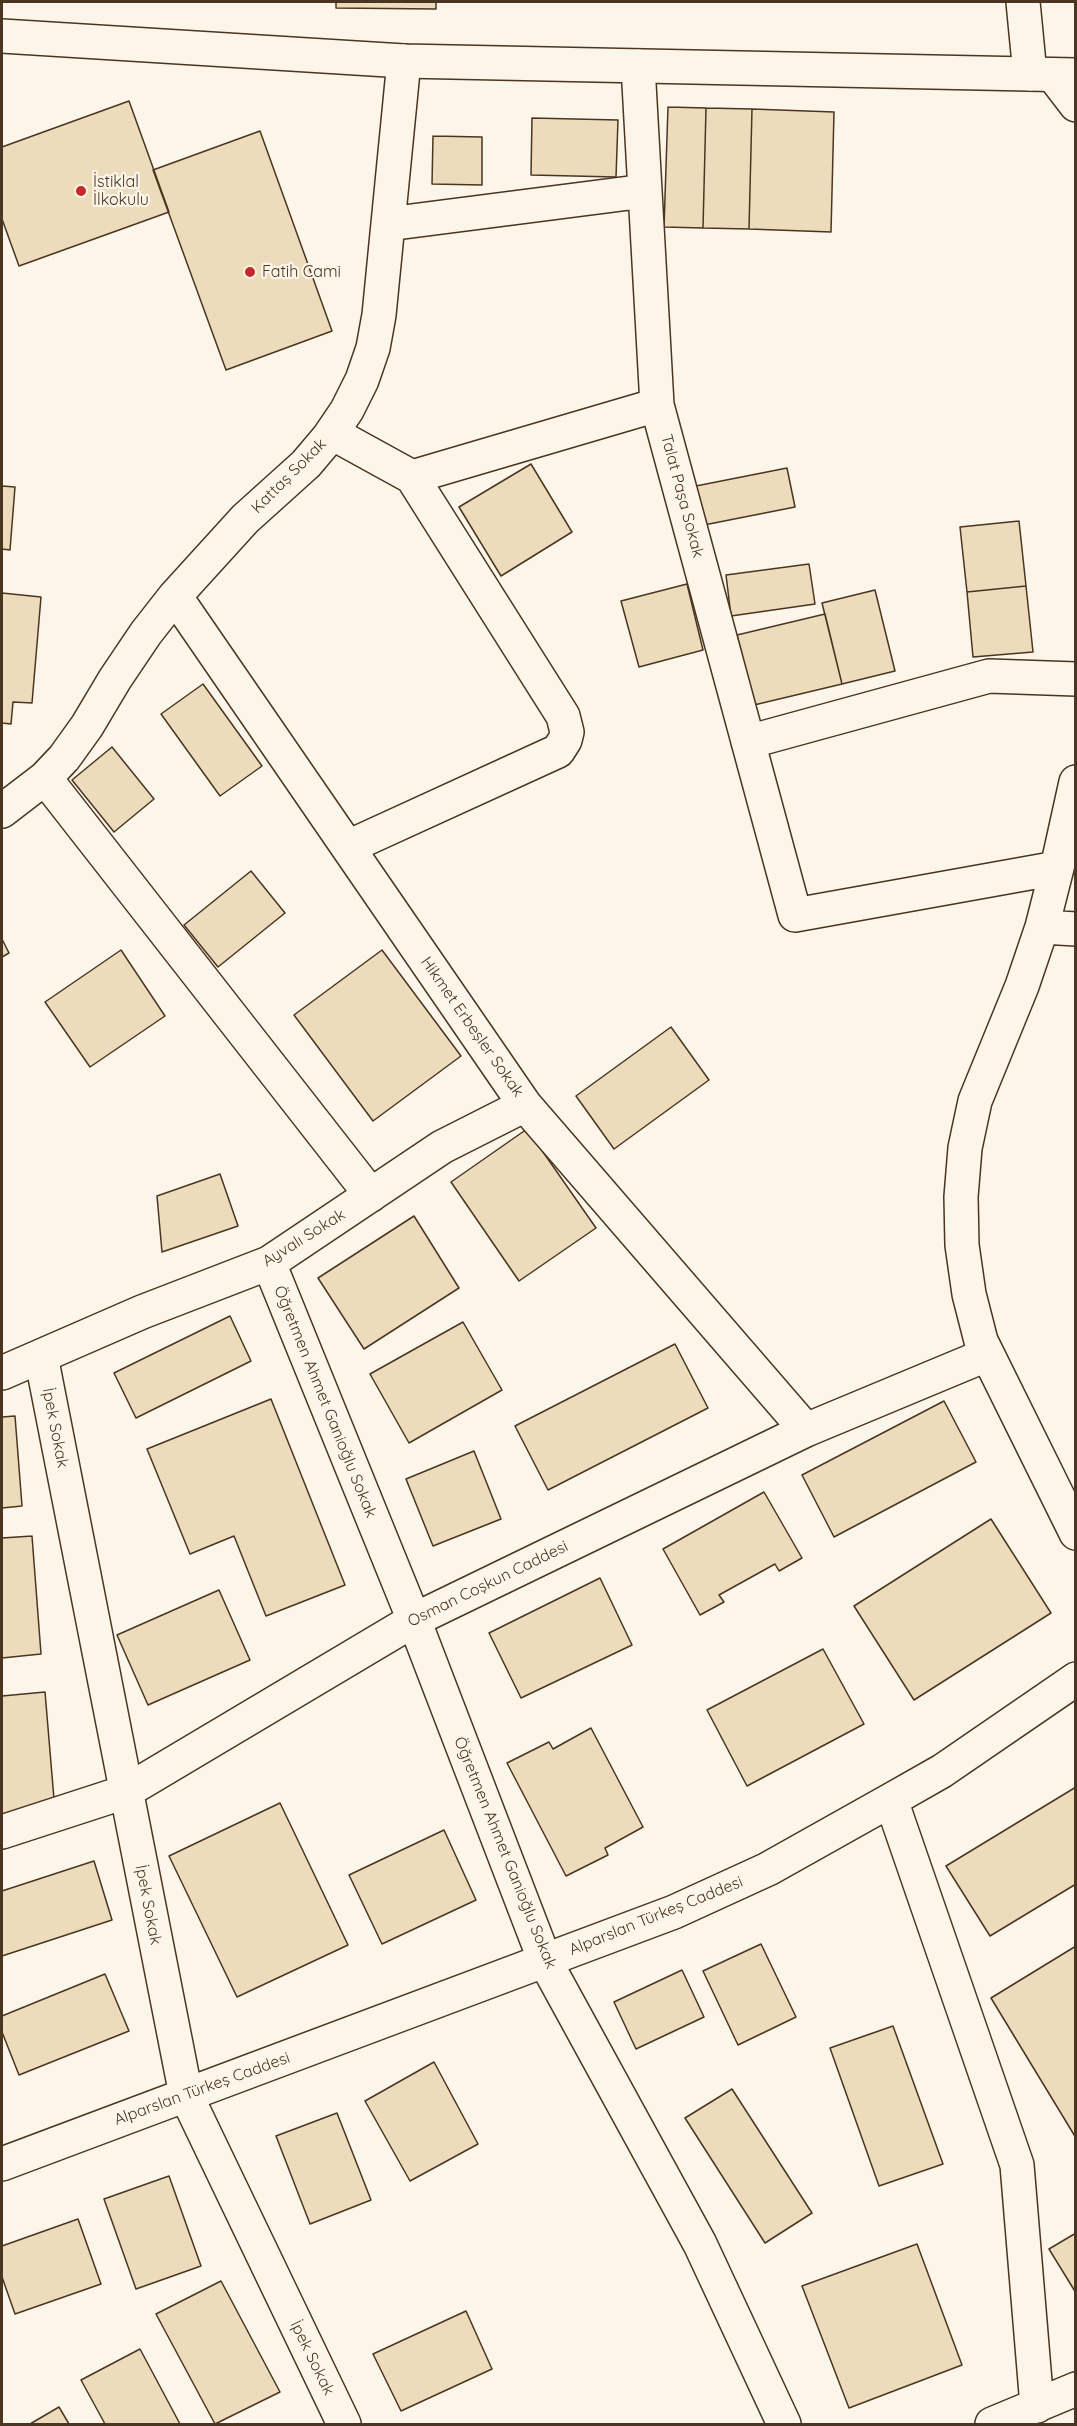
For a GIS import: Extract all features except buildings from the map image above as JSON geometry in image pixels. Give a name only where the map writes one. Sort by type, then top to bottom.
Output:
[{"type":"street","points":[[1023,2],[1053,75],[1076,105]]},
{"type":"street","points":[[2,36],[404,61],[1053,75]]},
{"type":"street","name":"Kattaş Sokak","points":[[2,811],[45,778],[64,758],[87,726],[115,679],[175,596],[212,553],[306,464],[332,433],[347,410],[362,380],[373,348],[379,315],[404,61]]},
{"type":"street","name":"Talat Paşa Sokak","points":[[638,66],[657,405],[795,915],[1057,868]]},
{"type":"street","points":[[388,224],[645,191]]},
{"type":"street","points":[[412,477],[657,405]]},
{"type":"street","points":[[332,433],[412,477],[563,716],[567,732],[565,741],[558,750],[547,756],[348,847]]},
{"type":"street","name":"Hikmet Erbeşler Sokak","points":[[175,596],[525,1105],[806,1430]]},
{"type":"street","points":[[748,742],[989,676],[1076,679]]},
{"type":"street","points":[[45,778],[371,1196]]},
{"type":"street","points":[[1076,782],[1042,927],[1022,986],[975,1101],[965,1148],[961,1197],[962,1245],[969,1294],[986,1355],[1076,1533]]},
{"type":"street","points":[[1042,927],[1076,929]]},
{"type":"street","name":"Ayvalı Sokak","points":[[2,1373],[142,1312],[269,1263],[442,1147],[525,1105]]},
{"type":"street","name":"Öğretmen Ahmet Ganioğlu Sokak","points":[[269,1263],[414,1620],[545,1961],[700,2244],[784,2424]]},
{"type":"street","name":"Osman Coşkun Caddesi","points":[[2,1832],[126,1792],[414,1620],[806,1430],[986,1355]]},
{"type":"street","name":"İpek Sokak","points":[[41,1356],[186,2095],[344,2424]]},
{"type":"street","name":"Alparslan Türkeş Caddesi","points":[[2,2164],[674,1912],[768,1869],[891,1800],[951,1765],[1076,1679]]},
{"type":"street","points":[[891,1800],[1017,2164],[1036,2406]]},
{"type":"street","points":[[992,2424],[1076,2390]]},
{"type":"place","name":"İstiklal İlkokulu","points":[[81,191]]},
{"type":"place","name":"Fatih Cami","points":[[250,272]]}]
